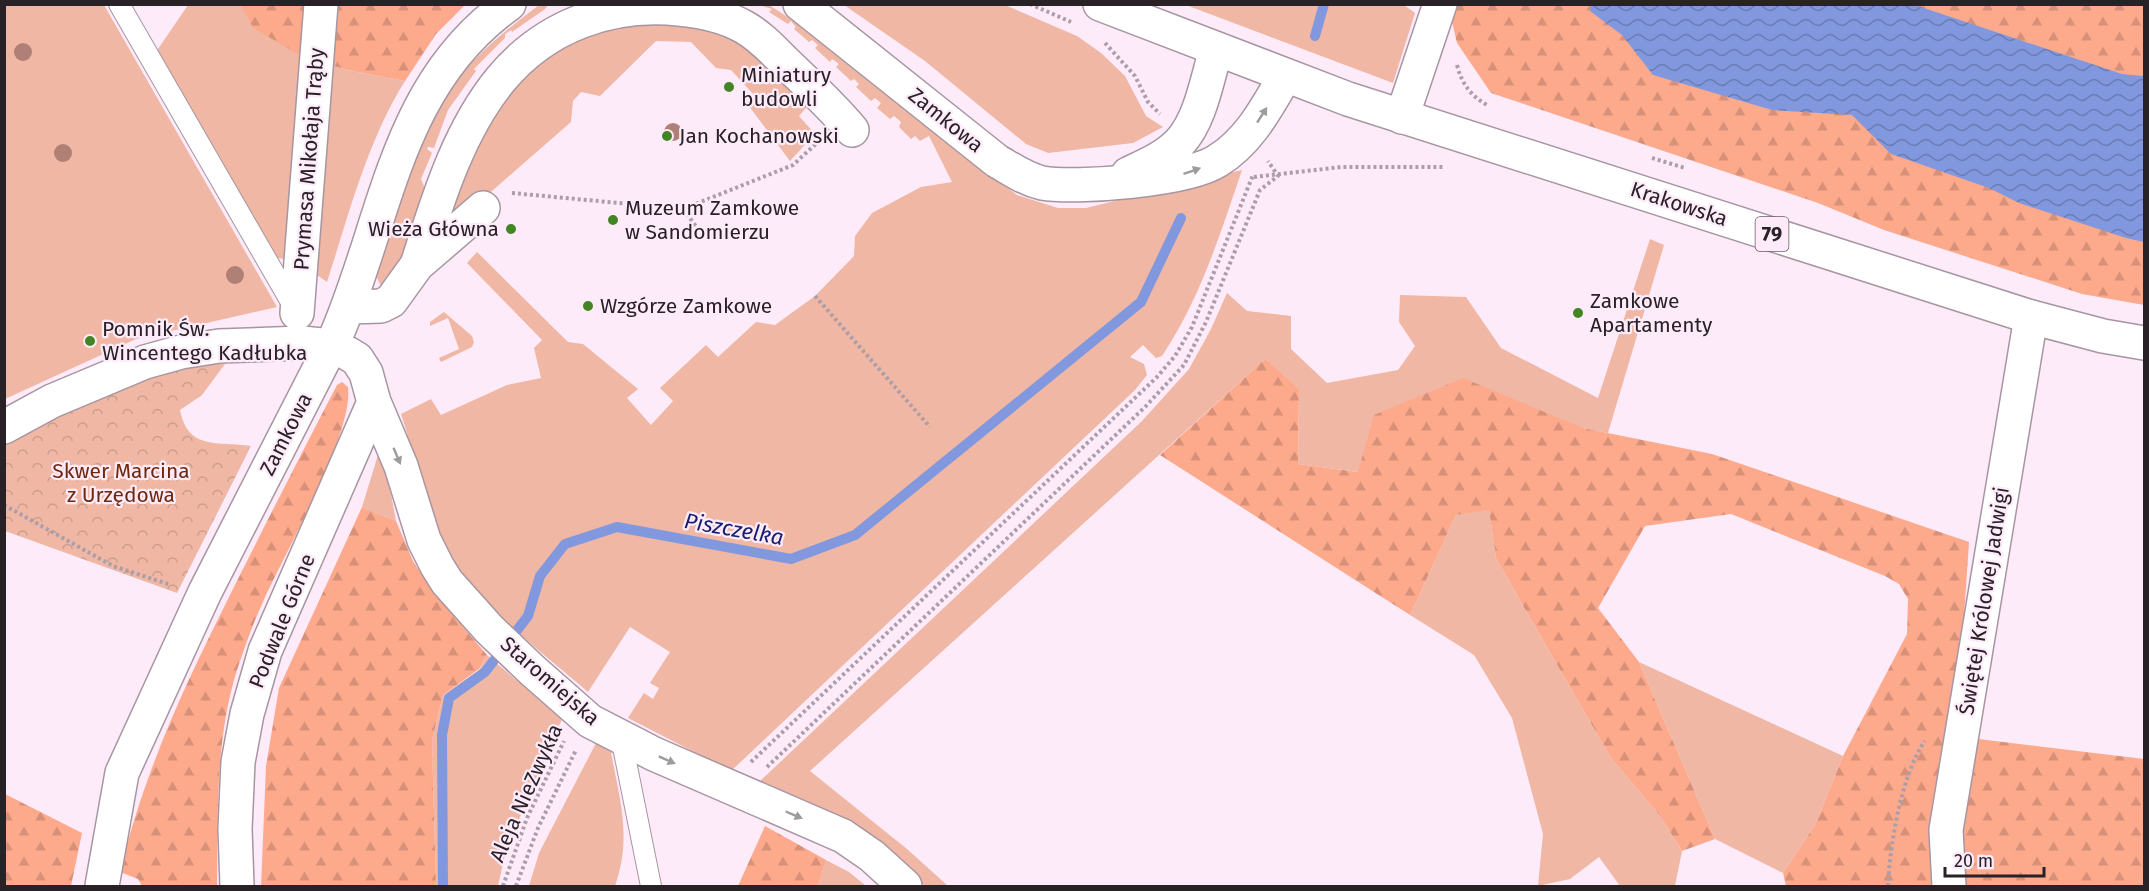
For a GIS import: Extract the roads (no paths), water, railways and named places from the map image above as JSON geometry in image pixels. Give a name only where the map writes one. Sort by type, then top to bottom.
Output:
[{"type":"street","name":"Prymasa Mikołaja Trąby","points":[[310,334],[321,4]]},
{"type":"street","name":"Zamkowa","points":[[102,886],[122,773],[205,592],[310,334],[348,307],[400,148],[423,99],[452,56],[489,19],[509,4]]},
{"type":"street","name":"Zamkowa","points":[[800,4],[997,161],[1022,176],[1042,183],[1079,184],[1179,175],[1215,163],[1234,149],[1250,131],[1285,76]]},
{"type":"street","points":[[1402,117],[1440,4]]},
{"type":"street","points":[[417,265],[436,206],[469,129],[500,80],[525,54],[576,22],[605,12],[641,7],[674,8],[703,11],[731,20],[763,40],[823,96],[840,131]]},
{"type":"street","name":"79","points":[[1088,15],[1216,50],[1285,76]]},
{"type":"street","name":"Zamkowa","points":[[1113,181],[1160,159],[1180,142],[1196,112],[1216,50]]},
{"type":"street","name":"Krakowska","points":[[1285,76],[1402,117],[2031,317],[2103,336],[2145,343]]},
{"type":"street","points":[[348,307],[381,306],[391,300],[417,265],[483,208]]},
{"type":"street","name":"Świętej Królowej Jadwigi","points":[[1949,886],[1946,830],[2031,317]]},
{"type":"street","name":"Staromiejska","points":[[310,334],[357,359],[366,373],[374,402],[401,466],[424,540],[437,566],[447,582],[489,628],[532,670],[585,716],[621,737],[733,789],[843,836],[872,856],[905,886]]},
{"type":"street","points":[[4,427],[52,401],[145,362],[219,346],[310,334]]},
{"type":"street","name":"Podwale Górne","points":[[237,886],[235,829],[238,762],[247,714],[265,651],[374,402]]},
{"type":"lane","points":[[119,4],[310,334]]},
{"type":"lane","points":[[621,737],[651,886]]},
{"type":"water","points":[[1591,5],[1915,5],[2122,74],[2144,76],[2144,242],[2019,203],[1989,188],[1891,154],[1852,115],[1772,110],[1653,75],[1622,35],[1590,11]]},
{"type":"waterway","name":"Piszczelka","points":[[1315,36],[1324,4]]},
{"type":"waterway","name":"Piszczelka","points":[[443,886],[442,735],[449,698],[485,672],[528,616],[540,576],[565,544],[617,527],[791,559],[855,535],[1141,302],[1181,218]]},
{"type":"place","name":"Miniatury budowli","points":[[729,87]]},
{"type":"place","name":"Jan Kochanowski","points":[[667,136]]},
{"type":"place","name":"Muzeum Zamkowe w Sandomierzu","points":[[613,220]]},
{"type":"place","name":"Wieża Główna","points":[[511,229]]},
{"type":"place","name":"Wzgórze Zamkowe","points":[[588,306]]},
{"type":"place","name":"Zamkowe Apartamenty","points":[[1578,313]]},
{"type":"place","name":"Pomnik Św. Wincentego Kadłubka","points":[[90,341]]},
{"type":"park label","name":"Skwer Marcina z Urzędowa","points":[[121,483]]}]
